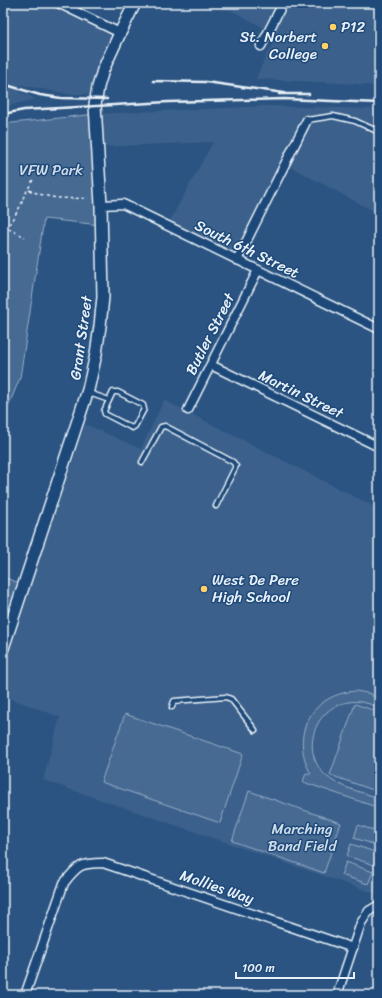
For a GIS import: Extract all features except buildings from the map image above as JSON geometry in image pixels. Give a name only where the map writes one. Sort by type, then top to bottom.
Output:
[{"type":"street","points":[[58,3],[120,34]]},
{"type":"street","name":"Grant Street","points":[[3,648],[87,393],[96,354],[102,304],[101,205],[95,105],[103,70],[135,3]]},
{"type":"street","points":[[261,46],[283,3]]},
{"type":"street","points":[[238,260],[307,120]]},
{"type":"street","name":"South 6th Street","points":[[101,205],[123,204],[379,329]]},
{"type":"street","name":"Butler Street","points":[[188,410],[258,270]]},
{"type":"street","name":"Martin Street","points":[[210,365],[379,448]]},
{"type":"street","name":"Mollies Way","points":[[26,995],[64,882],[73,871],[86,863],[104,863],[353,948]]},
{"type":"street","points":[[337,995],[361,923],[369,911],[379,906]]},
{"type":"lane","points":[[307,120],[333,116],[355,121],[379,132]]},
{"type":"lane","points":[[113,392],[118,392],[143,405],[144,409],[135,426],[132,428],[105,414],[104,411],[109,400],[113,392]]},
{"type":"lane","points":[[87,393],[109,400]]},
{"type":"lane","points":[[142,462],[161,427],[165,426],[233,462],[236,466],[216,506]]},
{"type":"lane","points":[[172,707],[174,701],[226,697],[231,698],[255,730]]},
{"type":"path","points":[[6,229],[10,221],[17,214],[26,190],[29,190],[34,178]]},
{"type":"path","points":[[29,190],[52,198],[88,198]]},
{"type":"path","points":[[3,226],[6,229],[24,237]]},
{"type":"shaded area","points":[[3,3],[58,3],[120,33],[97,94],[68,94],[21,85],[20,92],[36,99],[3,107]]},
{"type":"shaded area","name":"St. Norbert College","points":[[190,3],[379,3],[379,87],[358,84],[256,79],[267,53],[272,47],[273,33],[231,10],[189,5]]},
{"type":"shaded area","points":[[265,106],[379,109],[379,214],[285,164],[237,260],[167,226],[213,142],[98,147],[96,114]]},
{"type":"shaded area","name":"West De Pere High School","points":[[164,400],[379,509],[379,895],[43,780],[60,717],[3,696],[3,669],[85,424],[141,449]]},
{"type":"green space","name":"VFW Park","points":[[96,114],[101,225],[44,219],[20,378],[3,419],[3,124]]},
{"type":"green space","points":[[3,577],[24,585],[9,629],[3,626]]},
{"type":"green space","points":[[356,691],[372,694],[372,696],[379,699],[379,707],[364,703],[349,702],[337,706],[327,712],[319,721],[314,731],[312,743],[313,754],[317,765],[325,775],[337,783],[358,792],[379,798],[379,808],[303,782],[306,773],[311,774],[305,759],[302,745],[308,719],[316,708],[327,700],[340,694]]},
{"type":"green space","points":[[355,704],[379,712],[379,792],[330,775]]},
{"type":"green space","points":[[125,714],[243,754],[220,823],[101,782]]},
{"type":"green space","name":"Marching Band Field","points":[[249,791],[341,823],[324,873],[232,841]]},
{"type":"green space","points":[[358,825],[379,832],[379,846],[354,838]]},
{"type":"green space","points":[[351,844],[378,853],[374,865],[347,856]]},
{"type":"green space","points":[[346,862],[373,872],[368,884],[341,875]]},
{"type":"railway","points":[[153,81],[206,82],[284,93]]},
{"type":"railway","points":[[3,84],[40,95],[61,98],[107,99]]},
{"type":"railway","points":[[279,94],[309,94]]},
{"type":"railway","points":[[3,114],[24,110],[168,102],[284,99],[379,103]]},
{"type":"place","name":"P12","points":[[333,27]]},
{"type":"place","name":"St. Norbert College","points":[[325,46]]},
{"type":"place","name":"West De Pere High School","points":[[204,589]]}]
